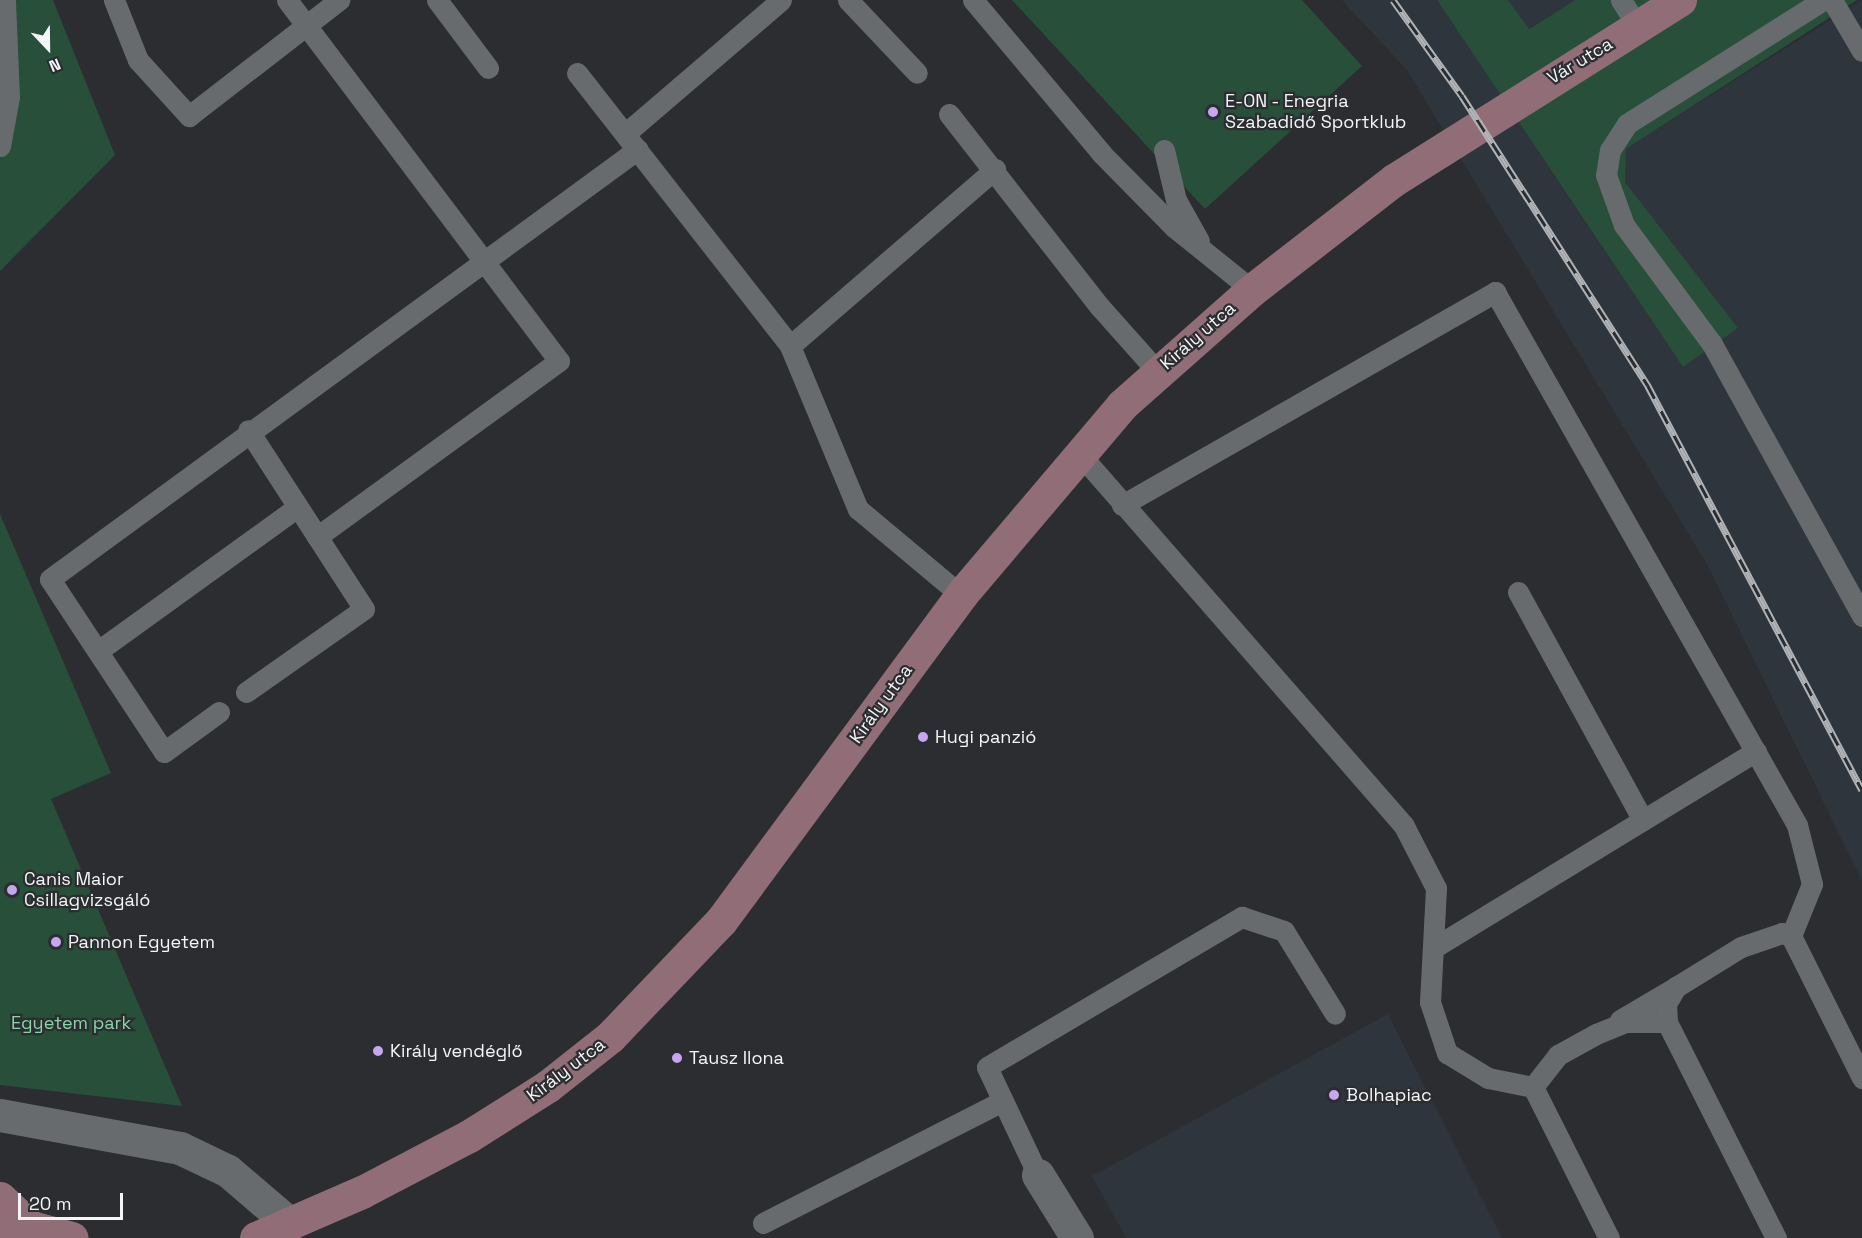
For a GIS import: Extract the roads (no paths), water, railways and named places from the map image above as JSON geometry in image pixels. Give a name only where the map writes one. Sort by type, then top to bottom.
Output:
[{"type":"main road","name":"Vár utca","points":[[1479,122],[1629,13],[1680,0]]},
{"type":"main road","name":"Király utca","points":[[256,1238],[419,1164],[510,1112],[638,1013],[722,921],[961,596],[1078,452],[1157,371],[1252,290],[1394,180],[1479,122]]},
{"type":"main road","points":[[0,1198],[32,1227],[72,1238]]},
{"type":"street","points":[[0,1115],[180,1148],[228,1171],[290,1224]]},
{"type":"street","points":[[1038,1175],[1077,1238]]},
{"type":"lane","points":[[0,146],[9,97],[5,0]]},
{"type":"lane","points":[[287,0],[486,260],[559,361],[317,537]]},
{"type":"lane","points":[[116,1],[138,60],[189,116],[339,0]]},
{"type":"lane","points":[[437,0],[488,68]]},
{"type":"lane","points":[[219,712],[164,752],[50,579],[248,430],[486,260],[632,141],[781,0]]},
{"type":"lane","points":[[848,0],[916,73]]},
{"type":"lane","points":[[973,0],[1102,154],[1174,227],[1252,290]]},
{"type":"lane","points":[[1823,0],[1627,123],[1610,150],[1606,175],[1624,225],[1712,344],[1862,616]]},
{"type":"lane","points":[[1832,0],[1862,51]]},
{"type":"lane","points":[[577,74],[632,141],[790,346],[858,509],[961,596]]},
{"type":"lane","points":[[949,114],[995,169],[1100,307],[1157,371]]},
{"type":"lane","points":[[1164,150],[1176,200],[1206,251]]},
{"type":"lane","points":[[790,346],[995,169]]},
{"type":"lane","points":[[1122,505],[1495,292],[1797,825],[1809,863],[1812,884],[1791,936]]},
{"type":"lane","points":[[246,692],[364,609],[248,430]]},
{"type":"lane","points":[[1078,452],[1404,826],[1436,888],[1431,1018],[1447,1053],[1488,1078],[1533,1087]]},
{"type":"lane","points":[[98,651],[298,507]]},
{"type":"lane","points":[[1518,592],[1643,820]]},
{"type":"lane","points":[[1435,947],[1756,752]]},
{"type":"lane","points":[[1038,1175],[987,1067],[1242,917],[1289,936],[1335,1014]]},
{"type":"lane","points":[[1533,1087],[1558,1055],[1741,947],[1782,933],[1791,936],[1862,1078]]},
{"type":"lane","points":[[1676,987],[1666,1004],[1667,1022],[1776,1238]]},
{"type":"lane","points":[[1596,1034],[1625,1022],[1667,1022]]},
{"type":"lane","points":[[1533,1087],[1609,1238]]},
{"type":"lane","points":[[762,1224],[1002,1101]]},
{"type":"railway","points":[[1393,0],[1462,96],[1648,386],[1862,790]]},
{"type":"place","name":"E-ON - Enegria Szabadidő Sportklub","points":[[1213,112]]},
{"type":"place","name":"Hugi panzió","points":[[923,737]]},
{"type":"place","name":"Canis Maior Csillagvizsgáló","points":[[12,890]]},
{"type":"place","name":"Pannon Egyetem","points":[[56,942]]},
{"type":"place","name":"Király vendéglő","points":[[378,1051]]},
{"type":"place","name":"Tausz Ilona","points":[[677,1058]]},
{"type":"place","name":"Bolhapiac","points":[[1334,1095]]},
{"type":"park label","name":"Egyetem park","points":[[71,1023]]}]
